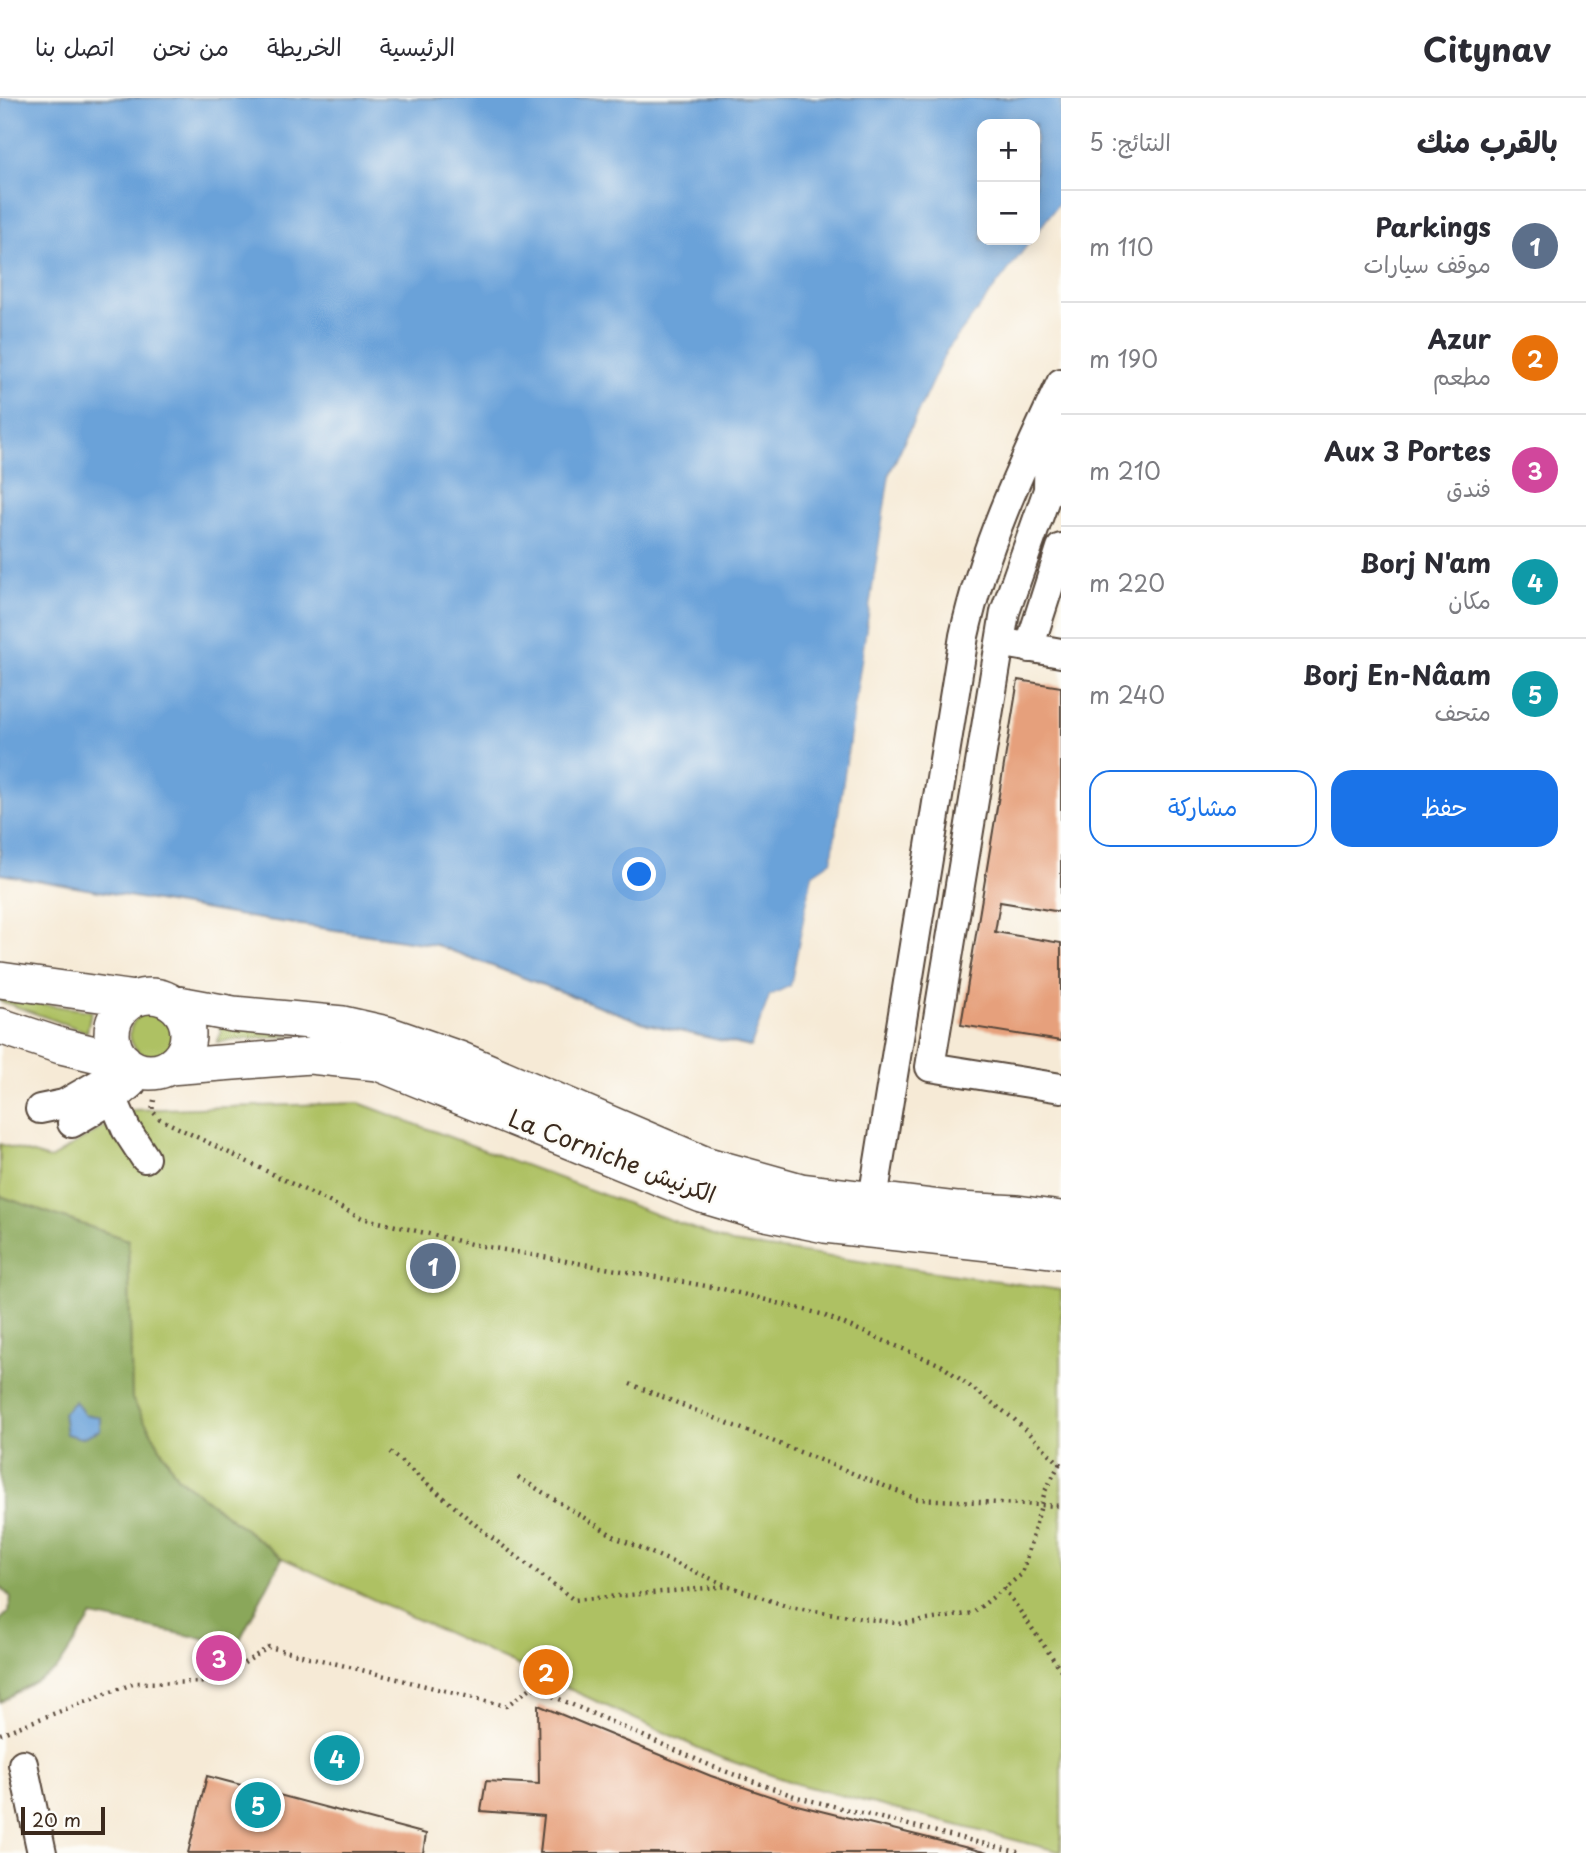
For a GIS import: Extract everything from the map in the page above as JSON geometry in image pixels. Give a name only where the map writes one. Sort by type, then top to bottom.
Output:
[{"type":"main road","points":[[0,980],[135,999]]},
{"type":"main road","points":[[161,997],[173,1003],[182,1012],[187,1024],[186,1048],[179,1059],[145,1072],[117,1052],[113,1028],[117,1016],[124,1006],[135,999],[161,997]]},
{"type":"main road","name":"La Corniche الكرنيش","points":[[173,1003],[233,1014],[343,1024],[387,1034],[459,1059],[704,1164],[801,1191],[1061,1219]]},
{"type":"main road","name":"La Corniche الكرنيش","points":[[0,1026],[145,1072],[310,1056],[378,1063],[702,1195],[756,1211],[825,1225],[1061,1251]]},
{"type":"street","points":[[1055,396],[1048,490],[1005,612],[930,1066],[1061,1088]]},
{"type":"street","points":[[873,1199],[974,589],[1003,508],[1055,396]]},
{"type":"street","points":[[1029,648],[1061,548]]},
{"type":"street","points":[[1000,643],[1061,653]]},
{"type":"street","points":[[72,1123],[113,1098],[145,1072]]},
{"type":"street","points":[[40,1109],[64,1104],[145,1072]]},
{"type":"street","points":[[113,1098],[126,1129],[145,1157]]},
{"type":"street","points":[[23,1764],[43,1853]]},
{"type":"path","points":[[145,1072],[154,1100],[152,1111],[160,1119],[362,1218],[471,1244],[723,1289],[821,1314],[941,1365],[1014,1419],[1060,1463],[1051,1477],[1042,1503],[1022,1574],[973,1613],[902,1624],[789,1607],[729,1586],[617,1538],[518,1476]]},
{"type":"path","points":[[630,1384],[917,1499],[1061,1506]]},
{"type":"path","points":[[390,1452],[483,1531],[574,1600],[729,1586]]},
{"type":"path","points":[[1004,1588],[1061,1670]]},
{"type":"path","points":[[0,1734],[135,1683],[215,1682],[269,1647],[506,1706],[532,1687],[716,1768],[797,1797],[1021,1853]]},
{"type":"green space","points":[[0,998],[91,1011],[87,1032],[0,1001]]},
{"type":"green space","points":[[152,1012],[168,1018],[174,1034],[168,1050],[152,1056],[136,1050],[130,1034],[136,1018]]},
{"type":"green space","points":[[218,1022],[296,1036],[217,1042],[221,1032]]},
{"type":"green space","points":[[359,1103],[732,1243],[1061,1290],[1061,1852],[797,1784],[716,1756],[282,1558],[177,1477],[132,1399],[128,1240],[0,1196],[0,1144],[50,1159],[132,1110]]},
{"type":"green space","points":[[0,1196],[128,1240],[132,1399],[177,1477],[282,1558],[237,1645],[92,1616],[57,1669],[0,1702],[0,1620],[9,1612],[11,1598],[0,1586]]},
{"type":"water","points":[[0,98],[1061,98],[1061,201],[1040,229],[1040,119],[977,119],[977,245],[1028,245],[947,351],[890,473],[832,861],[813,874],[791,986],[770,996],[751,1047],[647,1024],[436,945],[254,918],[0,874]]},
{"type":"water","points":[[75,1401],[84,1414],[100,1417],[100,1430],[81,1438],[66,1434],[63,1413]]},
{"type":"pier","points":[[1061,201],[1061,207],[1040,235],[1040,229]]},
{"type":"pier","points":[[1028,245],[1032,245],[950,353],[893,475],[835,862],[817,876],[794,987],[772,998],[755,1049],[750,1051],[770,996],[791,986],[813,874],[832,861],[890,474],[947,351]]},
{"type":"building","points":[[1018,680],[1061,687],[1061,912],[1000,902],[995,932],[1061,943],[1061,1041],[961,1025]]},
{"type":"building","points":[[538,1705],[711,1776],[793,1804],[988,1853],[540,1853],[544,1816],[481,1811],[486,1781],[539,1784]]},
{"type":"building","points":[[207,1776],[426,1834],[423,1853],[188,1853]]},
{"type":"place","name":"Parkings","points":[[433,1266]]},
{"type":"place","name":"Aux 3 Portes","points":[[219,1658]]},
{"type":"place","name":"Azur","points":[[546,1672]]},
{"type":"place","name":"Borj N'am","points":[[337,1758]]},
{"type":"place","name":"Borj En-Nâam","points":[[258,1805]]}]
